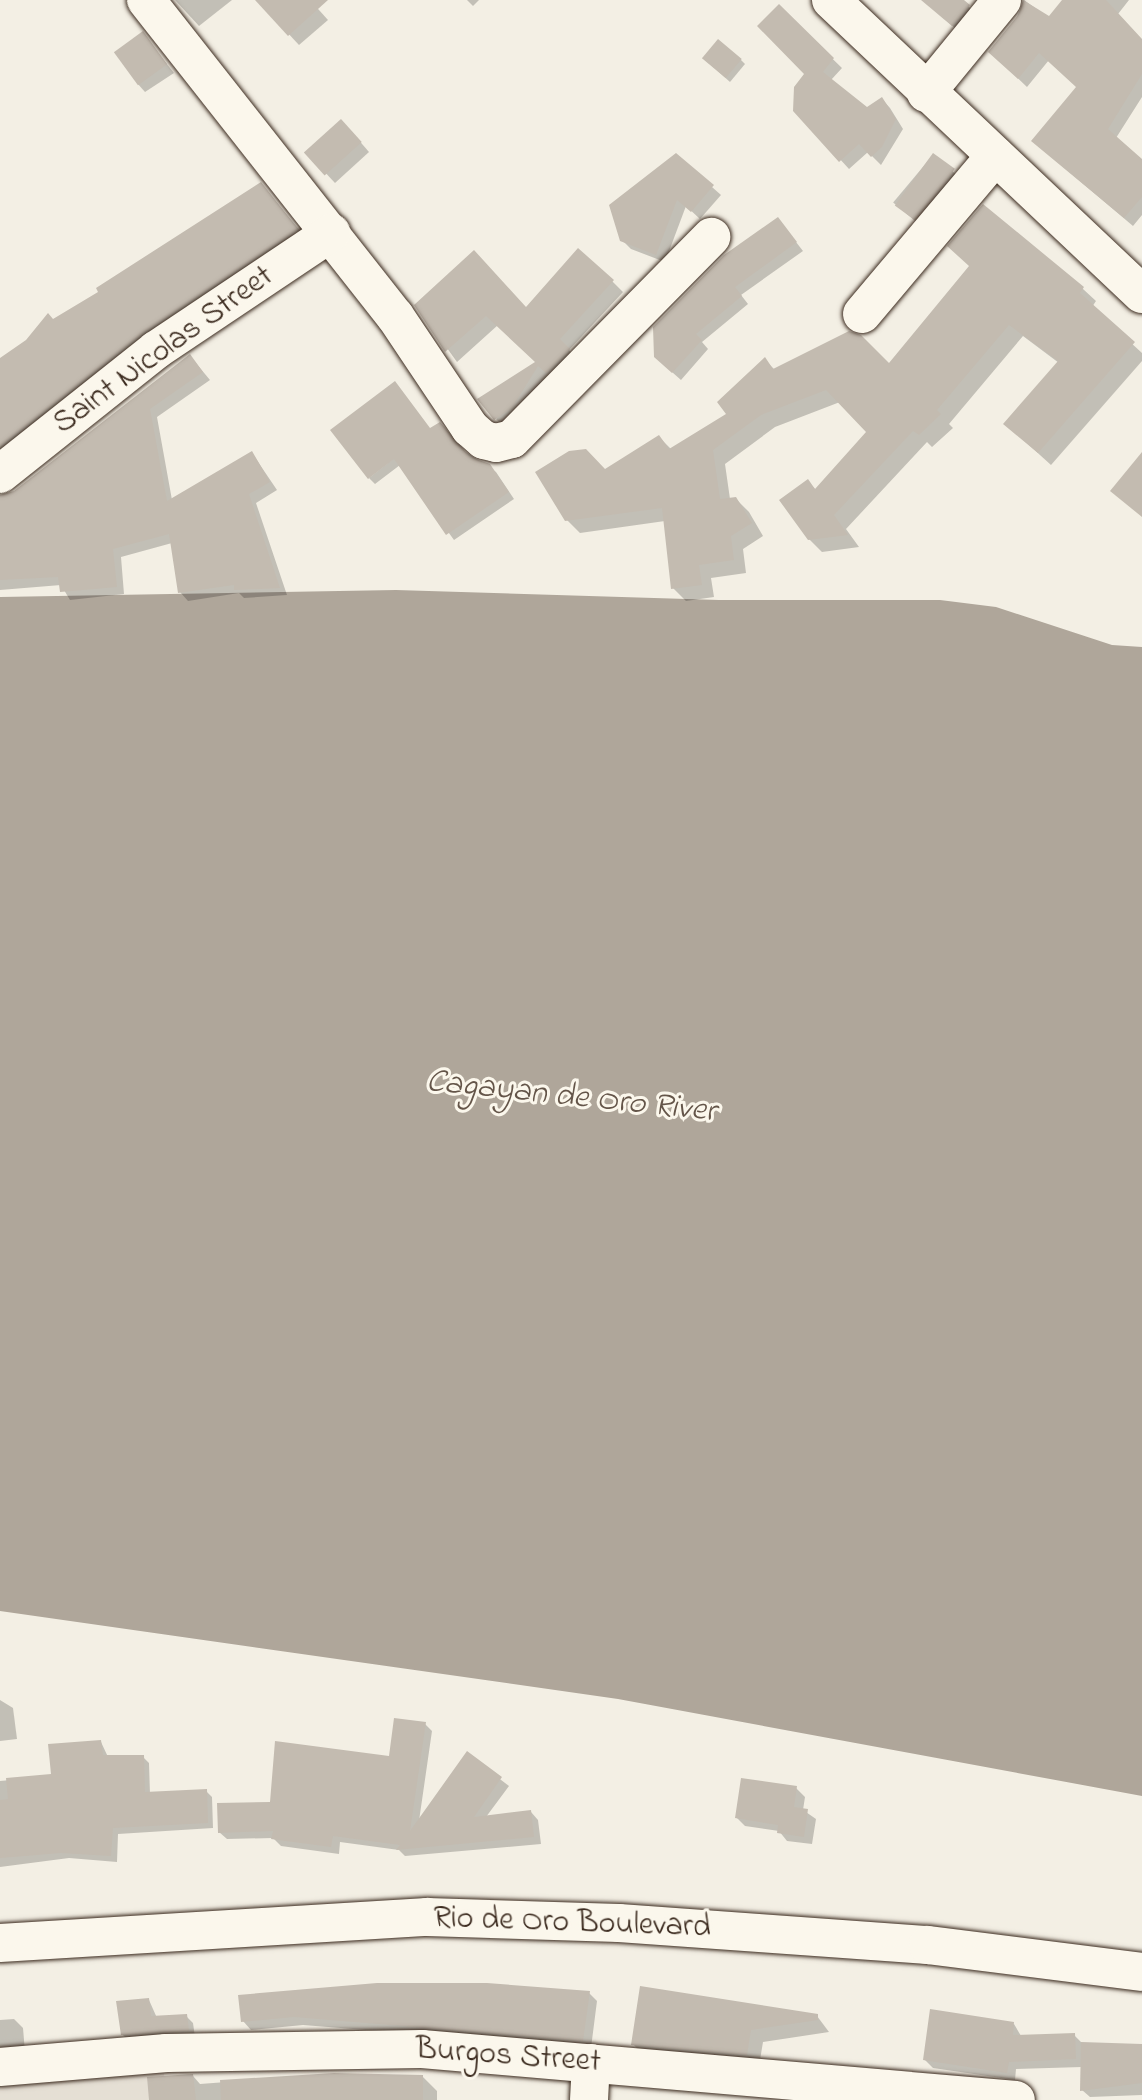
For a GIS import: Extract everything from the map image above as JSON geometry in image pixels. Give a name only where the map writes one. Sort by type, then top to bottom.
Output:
[{"type":"street","points":[[146,0],[395,316],[470,428],[496,443],[512,439],[711,237]]},
{"type":"street","points":[[831,0],[926,93],[1142,294]]},
{"type":"street","points":[[926,93],[1002,0]]},
{"type":"street","points":[[862,314],[995,156]]},
{"type":"street","name":"Saint Nicolas Street","points":[[0,474],[156,350],[331,233]]},
{"type":"street","name":"Rio de Oro Boulevard","points":[[0,1943],[427,1917],[619,1923],[915,1944],[1142,1972]]},
{"type":"street","name":"Burgos Street","points":[[0,2067],[166,2053],[422,2049],[590,2082],[1016,2100]]},
{"type":"shaded area","points":[[164,2073],[166,2100],[0,2100],[0,2078]]},
{"type":"water","name":"Cagayan de Oro River","points":[[396,590],[719,600],[940,600],[996,607],[1112,645],[1142,647],[1142,1796],[618,1699],[0,1611],[0,597]]},
{"type":"building","points":[[255,0],[328,0],[288,36]]},
{"type":"building","points":[[921,0],[964,0],[970,5],[952,26]]},
{"type":"building","points":[[1023,0],[1049,16],[1062,0],[1106,0],[1142,39],[1142,74],[1108,129],[1142,159],[1142,197],[1124,218],[1031,141],[1076,87],[1039,53],[1018,79],[988,52],[1019,14]]},
{"type":"building","points":[[779,4],[834,58],[823,72],[867,107],[882,97],[896,119],[882,147],[871,157],[859,144],[839,162],[793,111],[794,87],[804,74],[757,26]]},
{"type":"building","points":[[143,31],[167,64],[138,85],[114,52]]},
{"type":"building","points":[[718,39],[742,59],[726,78],[702,58]]},
{"type":"building","points":[[341,119],[362,142],[325,175],[304,152]]},
{"type":"building","points":[[676,153],[714,185],[691,212],[677,200],[656,255],[620,241],[609,205]]},
{"type":"building","points":[[933,153],[955,169],[917,221],[895,206]]},
{"type":"building","points":[[261,182],[298,229],[144,332],[0,446],[0,358],[26,340],[48,313],[53,319],[98,292],[96,288]]},
{"type":"building","points":[[983,204],[1084,287],[1080,293],[1135,342],[1038,453],[1003,424],[1058,361],[1009,325],[937,410],[941,414],[919,435],[913,431],[834,515],[848,535],[808,540],[779,500],[808,479],[815,489],[866,432],[826,390],[761,415],[713,450],[720,499],[736,497],[752,523],[731,536],[734,560],[699,565],[702,585],[671,589],[662,508],[565,521],[535,472],[569,451],[586,449],[605,469],[659,435],[669,449],[726,414],[717,402],[765,357],[773,369],[849,331],[861,335],[889,363],[969,266],[947,246]]},
{"type":"building","points":[[778,217],[797,242],[735,287],[742,296],[696,334],[702,340],[672,373],[654,357],[653,327],[724,255]]},
{"type":"building","points":[[578,248],[614,280],[560,339],[570,349],[546,373],[538,366],[512,408],[494,420],[477,399],[535,362],[486,316],[445,352],[414,305],[474,250],[526,307]]},
{"type":"building","points":[[190,354],[203,372],[150,409],[167,501],[252,451],[270,482],[249,494],[280,588],[234,590],[234,585],[178,593],[169,534],[113,549],[117,587],[60,592],[58,577],[0,580],[0,495],[14,491]]},
{"type":"building","points":[[395,381],[430,428],[440,422],[470,457],[490,464],[509,492],[446,535],[394,459],[368,479],[330,430]]},
{"type":"building","points":[[1142,452],[1142,517],[1110,491]]},
{"type":"building","points":[[394,1718],[426,1722],[410,1831],[467,1751],[502,1777],[474,1817],[531,1810],[534,1837],[396,1850],[400,1845],[333,1836],[331,1847],[271,1839],[273,1831],[218,1833],[217,1803],[270,1802],[275,1741],[389,1756]]},
{"type":"building","points":[[101,1740],[103,1755],[144,1755],[145,1792],[207,1789],[208,1823],[113,1828],[111,1856],[61,1853],[0,1858],[0,1800],[8,1799],[6,1778],[51,1774],[48,1744]]},
{"type":"building","points":[[741,1778],[797,1786],[794,1807],[808,1809],[804,1837],[777,1833],[778,1825],[735,1818]]},
{"type":"building","points":[[377,1983],[487,1983],[590,1991],[583,2041],[294,2017],[241,2022],[238,1995]]},
{"type":"building","points":[[640,1986],[818,2014],[818,2020],[751,2030],[747,2055],[631,2045]]},
{"type":"building","points":[[149,1998],[151,2016],[187,2014],[189,2031],[121,2035],[116,2001]]},
{"type":"building","points":[[930,2009],[1014,2022],[1013,2035],[1075,2033],[1076,2059],[1009,2062],[1007,2073],[923,2060]]},
{"type":"building","points":[[1081,2042],[1142,2044],[1142,2083],[1080,2091]]},
{"type":"building","points":[[334,2073],[423,2075],[423,2100],[221,2100],[220,2080]]},
{"type":"building","points":[[193,2074],[196,2100],[149,2100],[147,2077]]}]
